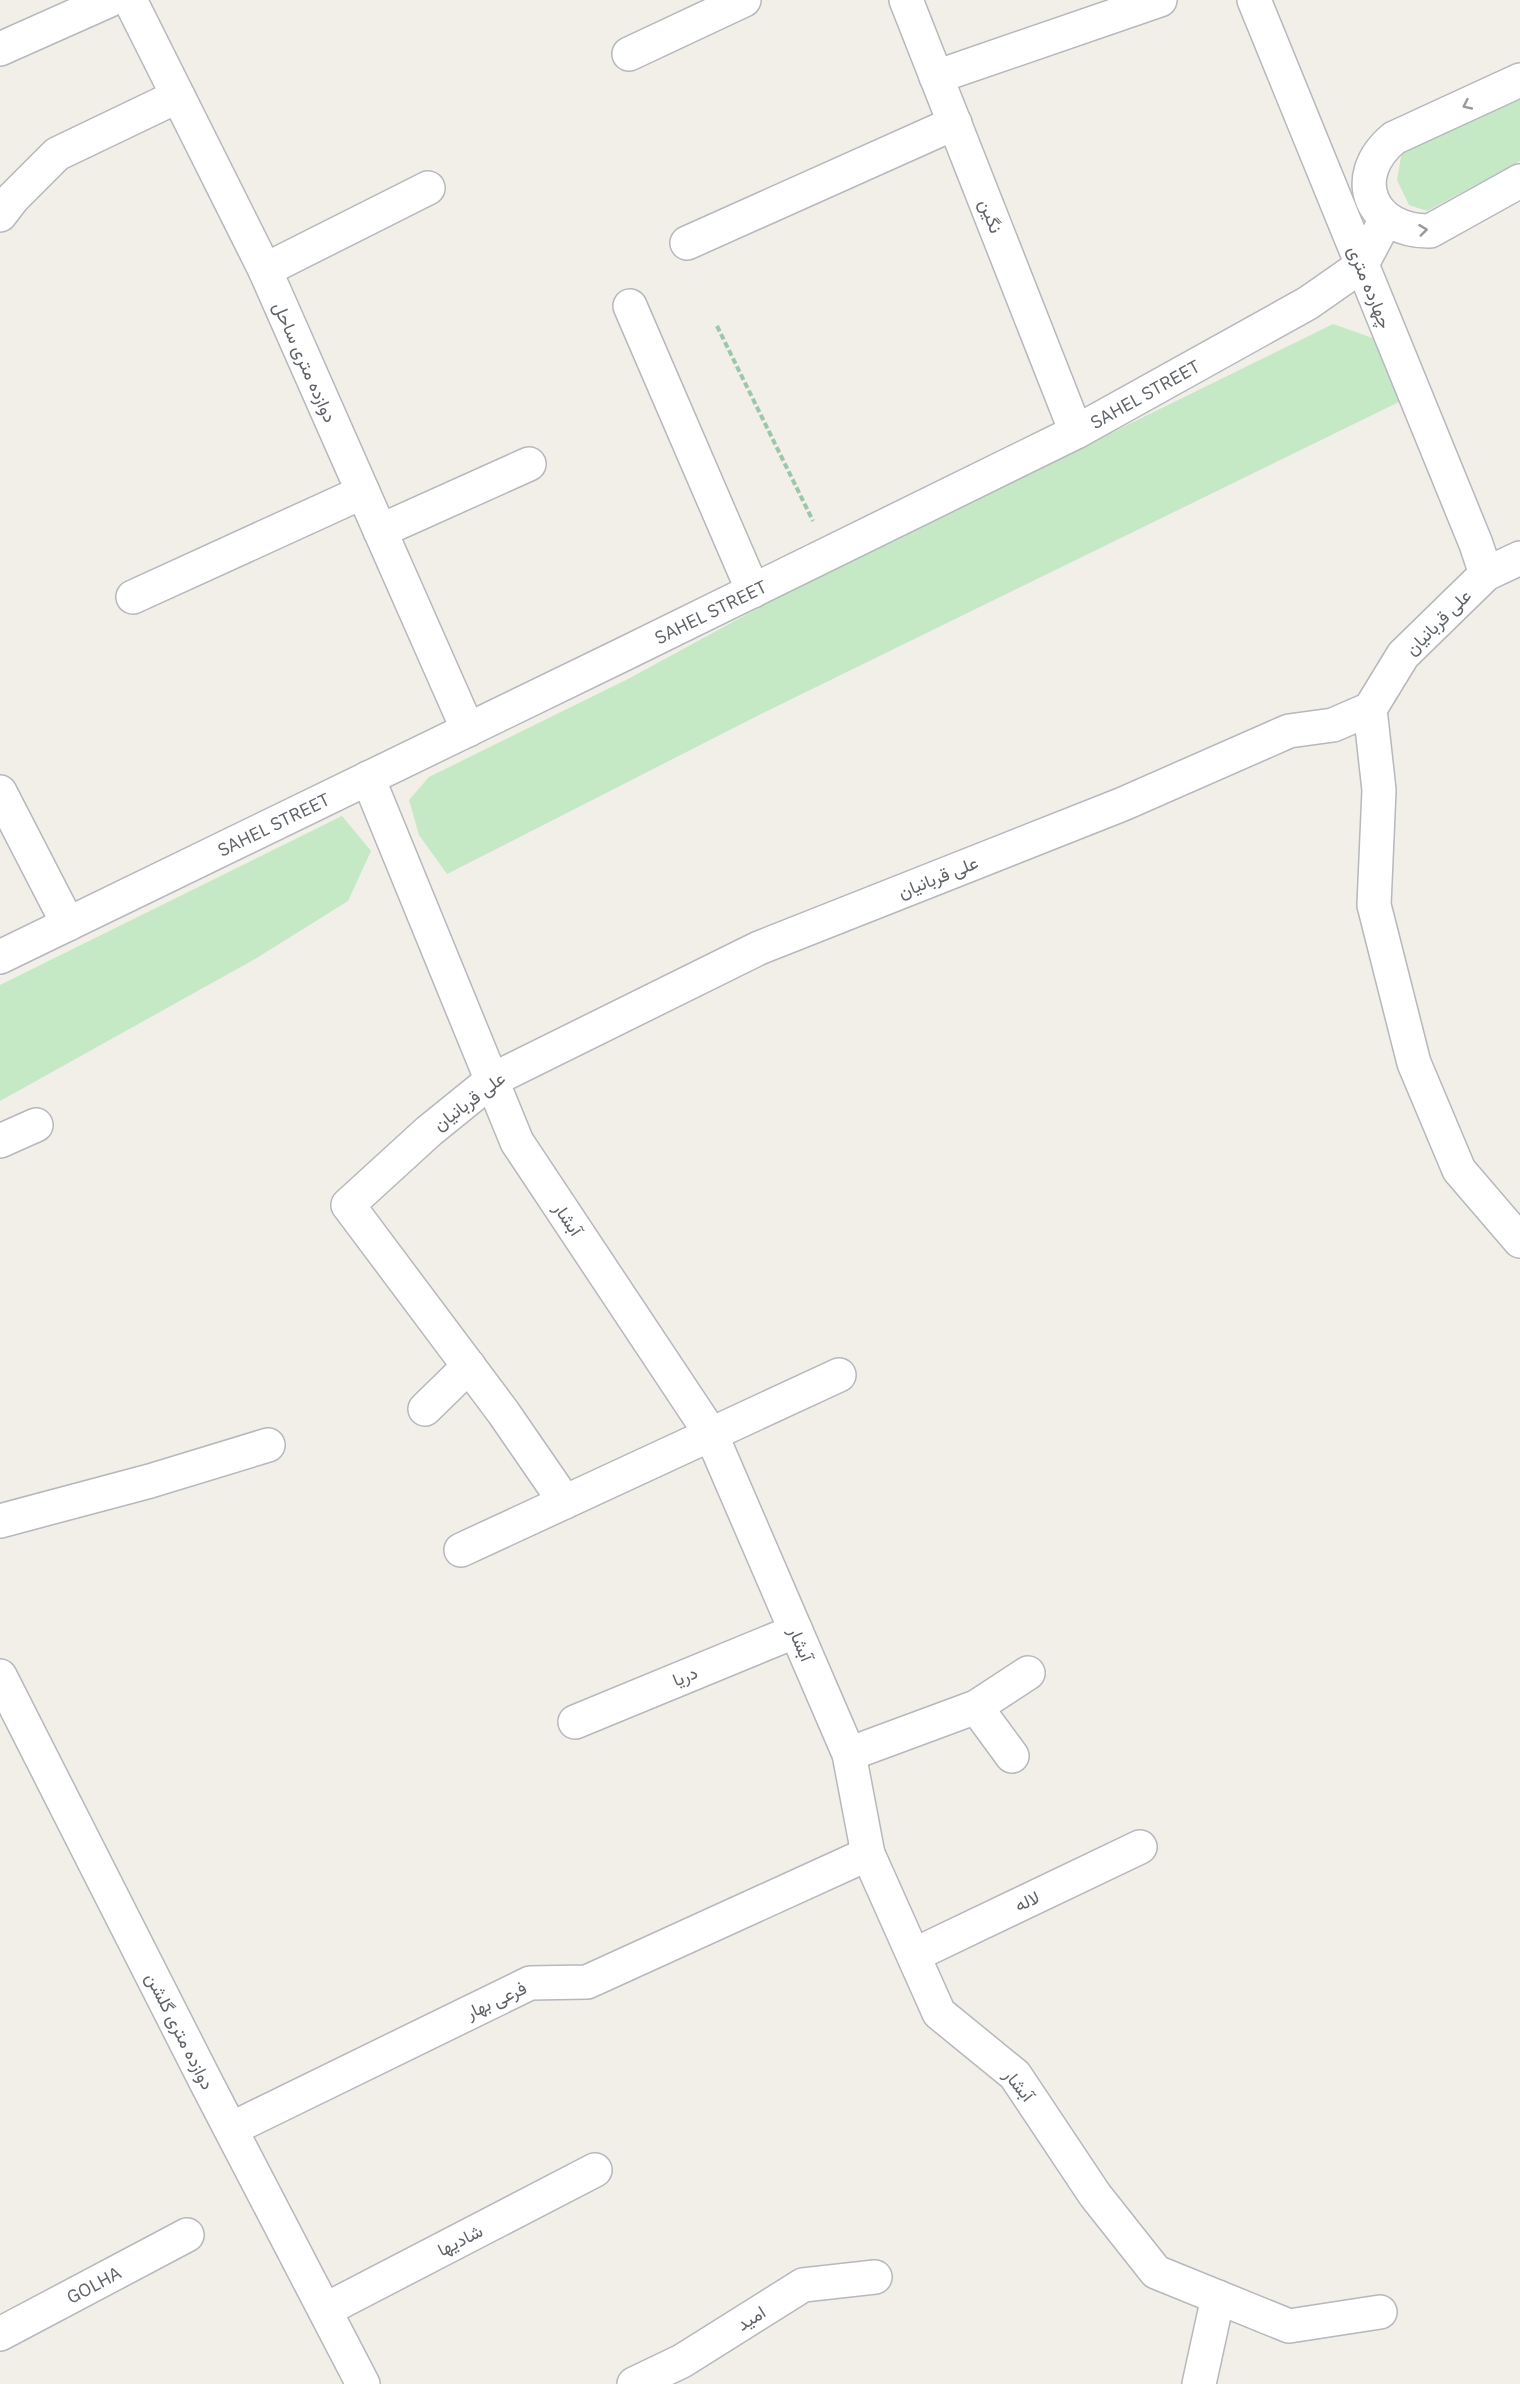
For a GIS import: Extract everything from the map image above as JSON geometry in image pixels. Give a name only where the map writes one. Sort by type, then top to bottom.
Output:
[{"type":"street","points":[[0,49],[110,0]]},
{"type":"street","name":"دوازده متری ساحل","points":[[130,0],[265,270],[468,730]]},
{"type":"street","points":[[629,54],[744,0]]},
{"type":"street","name":"نگین","points":[[906,0],[1076,432]]},
{"type":"street","points":[[936,77],[1160,0]]},
{"type":"street","name":"چهارده متری","points":[[1254,0],[1476,544],[1486,574]]},
{"type":"street","points":[[1520,80],[1394,138],[1382,148],[1373,161],[1369,177],[1370,192],[1376,207],[1386,219],[1399,228],[1414,232],[1430,231],[1520,181]]},
{"type":"street","points":[[0,215],[13,198],[57,154],[178,96]]},
{"type":"street","points":[[687,243],[954,123]]},
{"type":"street","points":[[265,270],[428,188]]},
{"type":"street","name":"SAHEL STREET","points":[[0,957],[1076,432],[1308,303],[1361,266],[1386,219]]},
{"type":"street","points":[[630,306],[753,591]]},
{"type":"street","points":[[380,531],[529,465]]},
{"type":"street","points":[[133,597],[363,492]]},
{"type":"street","name":"علی قربانیان","points":[[469,1366],[348,1205],[429,1131],[492,1080],[759,948],[1123,804],[1289,731],[1333,725],[1370,709],[1403,655],[1486,574],[1520,558]]},
{"type":"street","points":[[1370,709],[1379,790],[1374,905],[1414,1063],[1459,1170],[1520,1241]]},
{"type":"street","name":"آبشار","points":[[368,778],[517,1142],[711,1434],[849,1754],[868,1854],[939,2013],[1015,2075],[1095,2195],[1156,2272],[1289,2326],[1380,2312]]},
{"type":"street","points":[[0,792],[68,924]]},
{"type":"street","points":[[0,1141],[36,1125]]},
{"type":"street","points":[[425,1409],[469,1366],[565,1502]]},
{"type":"street","points":[[462,1550],[839,1375]]},
{"type":"street","points":[[0,1521],[150,1481],[268,1445]]},
{"type":"street","name":"دریا","points":[[575,1722],[796,1631]]},
{"type":"street","points":[[849,1754],[976,1707],[1028,1672]]},
{"type":"street","name":"دوازده متری گلشن","points":[[0,1676],[363,2384]]},
{"type":"street","points":[[976,1707],[1012,1756]]},
{"type":"street","name":"لاله","points":[[914,1955],[1140,1847]]},
{"type":"street","name":"فرعی بهار","points":[[231,2129],[530,1983],[587,1982],[868,1854]]},
{"type":"street","name":"شادیها","points":[[325,2310],[595,2170]]},
{"type":"street","name":"GOLHA","points":[[0,2334],[187,2235]]},
{"type":"street","name":"امید","points":[[634,2384],[682,2361],[803,2285],[874,2277]]},
{"type":"street","points":[[1199,2384],[1218,2297]]},
{"type":"path","points":[[717,326],[829,554]]},
{"type":"green space","points":[[1520,96],[1520,161],[1427,211],[1409,205],[1397,180],[1402,151]]},
{"type":"green space","points":[[1333,324],[1384,342],[1407,398],[761,714],[447,874],[419,835],[409,800],[429,777],[628,679],[801,585]]},
{"type":"green space","points":[[342,816],[371,851],[348,901],[255,959],[0,1101],[0,985]]}]
